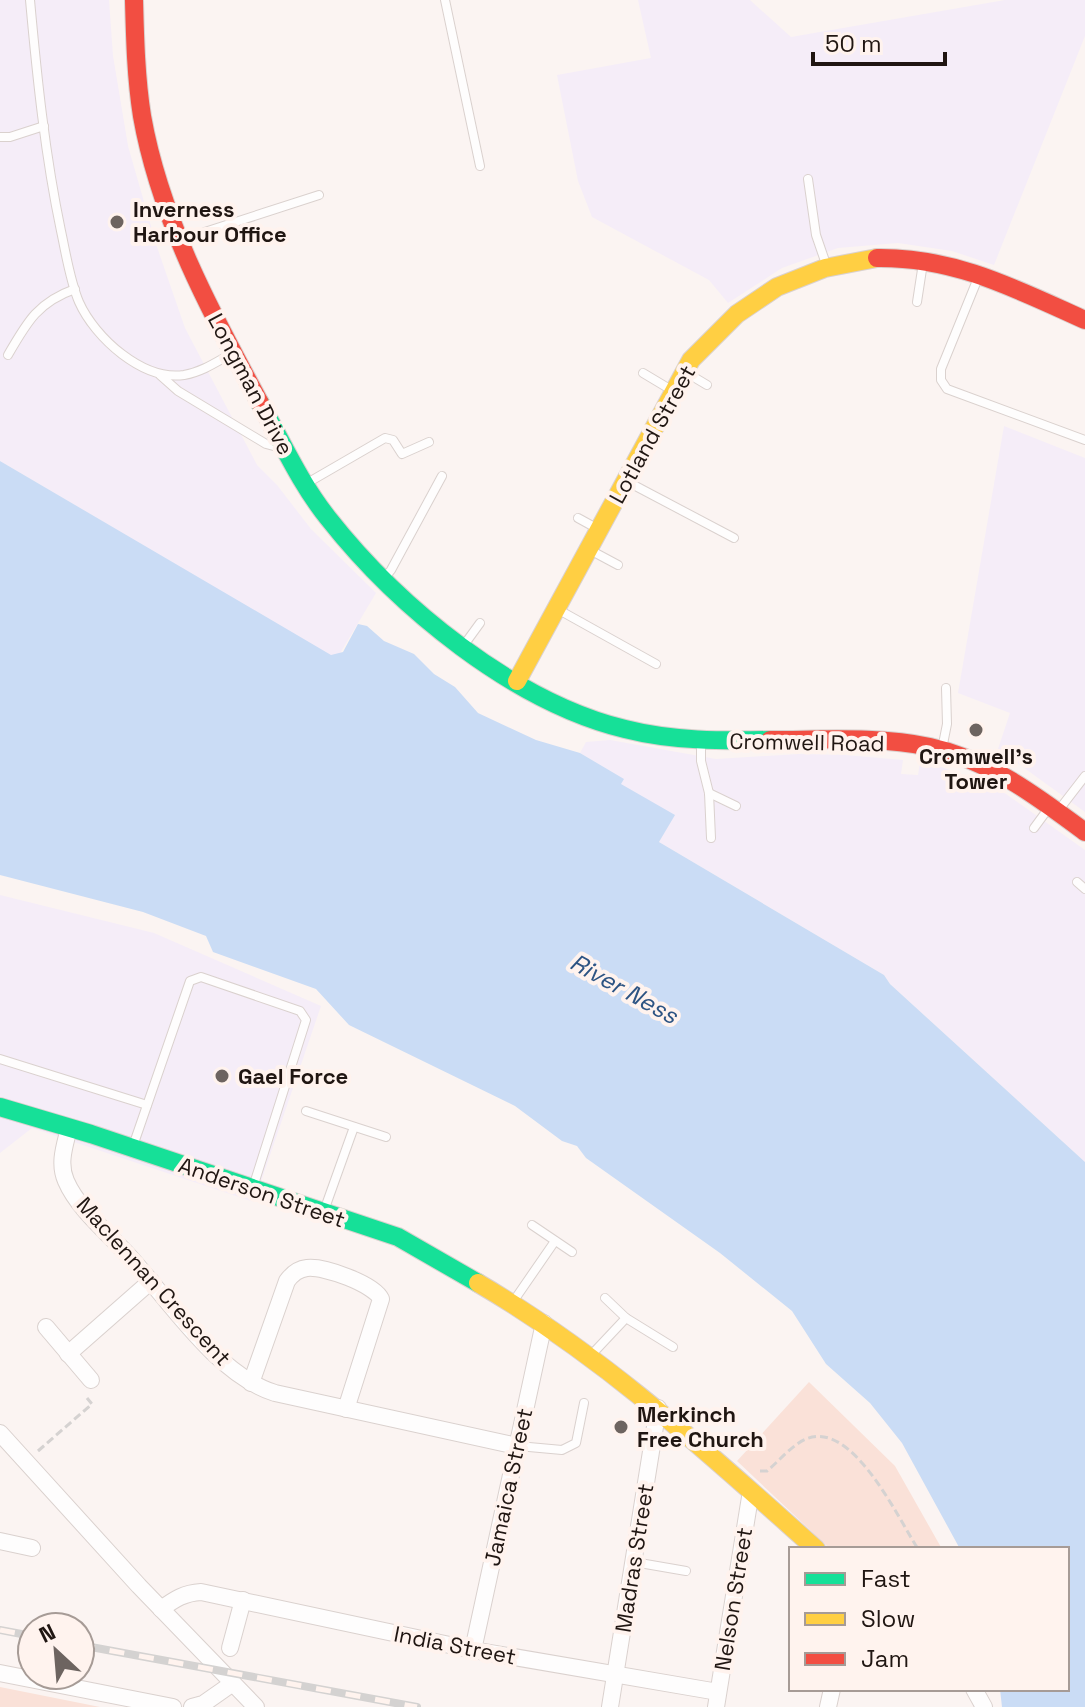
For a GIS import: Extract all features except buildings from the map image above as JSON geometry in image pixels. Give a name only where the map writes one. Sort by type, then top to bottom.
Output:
[{"type":"street","name":"Longman Drive","points":[[134,0],[136,77],[146,135],[181,240],[204,296],[305,485],[338,530],[415,608],[517,681]]},
{"type":"street","name":"Lotland Street","points":[[517,681],[691,360],[719,330],[752,302],[790,280],[827,266],[859,259],[905,257],[954,266],[1082,315]]},
{"type":"street","name":"Cromwell Road","points":[[517,681],[550,702],[589,719],[665,737],[878,741],[942,750],[999,774],[1085,832]]},
{"type":"street","name":"Anderson Street","points":[[0,1107],[398,1237],[512,1303],[590,1355],[658,1408],[814,1547]]},
{"type":"street","name":"Maclennan Crescent","points":[[69,1128],[61,1158],[66,1181],[83,1205],[200,1339],[251,1383],[275,1393],[517,1446]]},
{"type":"street","name":"Maclennan Crescent","points":[[251,1383],[287,1281],[297,1270],[314,1268],[364,1283],[379,1293],[381,1299],[346,1409]]},
{"type":"street","points":[[68,1354],[151,1281]]},
{"type":"street","name":"Jamaica Street","points":[[473,1650],[544,1323]]},
{"type":"street","points":[[46,1327],[91,1380]]},
{"type":"street","name":"Madras Street","points":[[610,1707],[658,1408]]},
{"type":"street","points":[[0,1433],[161,1609],[253,1704]]},
{"type":"street","name":"Nelson Street","points":[[717,1700],[751,1491]]},
{"type":"street","points":[[0,1541],[32,1548]]},
{"type":"street","name":"India Street","points":[[161,1609],[189,1593],[201,1592],[473,1650],[615,1674],[717,1700]]},
{"type":"street","points":[[230,1648],[243,1600]]},
{"type":"street","points":[[0,1673],[173,1707]]},
{"type":"street","points":[[192,1707],[203,1704],[233,1683]]},
{"type":"lane","points":[[30,0],[55,206],[75,289],[91,323],[134,361],[159,374],[190,398],[266,444],[286,450]]},
{"type":"lane","points":[[445,0],[480,166]]},
{"type":"lane","points":[[0,137],[10,137],[44,126]]},
{"type":"lane","points":[[808,179],[816,235],[827,266]]},
{"type":"lane","points":[[181,240],[319,195]]},
{"type":"lane","points":[[917,302],[924,260]]},
{"type":"lane","points":[[979,276],[941,369],[941,380],[947,389],[1085,440]]},
{"type":"lane","points":[[8,355],[40,307],[75,289]]},
{"type":"lane","points":[[159,374],[185,375],[234,353]]},
{"type":"lane","points":[[685,372],[707,385]]},
{"type":"lane","points":[[643,373],[674,391]]},
{"type":"lane","points":[[305,485],[385,438],[393,440],[402,454],[429,442]]},
{"type":"lane","points":[[384,579],[442,476]]},
{"type":"lane","points":[[625,481],[734,538]]},
{"type":"lane","points":[[578,518],[599,530]]},
{"type":"lane","points":[[589,549],[618,565]]},
{"type":"lane","points":[[557,609],[656,664]]},
{"type":"lane","points":[[464,645],[480,623]]},
{"type":"lane","points":[[942,750],[947,724],[946,688]]},
{"type":"lane","points":[[700,740],[701,761],[709,793],[711,838]]},
{"type":"lane","points":[[1034,828],[1085,776]]},
{"type":"lane","points":[[709,793],[736,806]]},
{"type":"lane","points":[[1077,882],[1085,889]]},
{"type":"lane","points":[[132,1148],[190,981],[201,977],[300,1011],[306,1020],[252,1189]]},
{"type":"lane","points":[[0,1059],[147,1105]]},
{"type":"lane","points":[[306,1111],[386,1137]]},
{"type":"lane","points":[[323,1212],[354,1127]]},
{"type":"lane","points":[[532,1225],[572,1252]]},
{"type":"lane","points":[[512,1303],[555,1241]]},
{"type":"lane","points":[[605,1298],[626,1318],[673,1347]]},
{"type":"lane","points":[[590,1355],[626,1318]]},
{"type":"lane","points":[[517,1446],[562,1450],[576,1443],[584,1403]]},
{"type":"lane","points":[[633,1562],[686,1571]]},
{"type":"path","points":[[26,1461],[92,1404],[80,1390],[91,1380]]},
{"type":"path","points":[[732,1474],[767,1471],[804,1439],[817,1436],[831,1438],[845,1444],[870,1473],[917,1547]]},
{"type":"shaded area","points":[[0,0],[109,0],[113,56],[128,146],[157,247],[185,328],[257,465],[311,529],[376,593],[339,655],[331,656],[0,461]]},
{"type":"shaded area","points":[[638,0],[750,0],[791,37],[1005,0],[1085,0],[1085,36],[994,265],[952,251],[898,243],[838,248],[782,268],[728,303],[709,280],[592,217],[578,181],[557,75],[651,58]]},
{"type":"shaded area","points":[[1004,426],[1085,458],[1085,812],[998,749],[1010,713],[958,693]]},
{"type":"shaded area","points":[[610,740],[716,759],[799,754],[903,760],[901,774],[918,775],[920,762],[982,781],[1006,794],[1085,850],[1085,1162],[890,984],[884,975],[659,842],[674,815],[620,784],[623,779],[580,753],[586,742]]},
{"type":"shaded area","points":[[0,895],[154,933],[321,1006],[254,1202],[32,1128],[0,1153]]},
{"type":"shaded area","points":[[809,1382],[895,1466],[941,1547],[828,1547],[737,1461]]},
{"type":"shaded area","points":[[0,1687],[100,1707],[0,1707]]},
{"type":"water","name":"River Ness","points":[[0,461],[331,655],[343,652],[358,624],[367,626],[384,641],[414,654],[434,674],[455,687],[478,713],[536,740],[580,753],[624,779],[621,784],[675,815],[659,842],[884,975],[890,984],[1085,1162],[1085,1707],[1002,1707],[1000,1691],[1069,1691],[1069,1547],[959,1547],[902,1443],[870,1403],[826,1364],[792,1311],[720,1253],[586,1158],[577,1146],[562,1141],[515,1106],[349,1025],[316,989],[213,952],[206,936],[143,912],[0,875]]},
{"type":"railway","points":[[0,1630],[16,1633]]},
{"type":"railway","points":[[96,1648],[417,1707]]},
{"type":"traffic: fast","points":[[260,403],[309,491],[356,552],[423,617],[501,674],[583,716],[625,729],[679,738],[770,740]]},
{"type":"traffic: fast","points":[[0,1107],[91,1134],[398,1237],[478,1283]]},
{"type":"traffic: slow","points":[[517,681],[691,360],[737,314],[777,287],[825,268],[877,258]]},
{"type":"traffic: slow","points":[[478,1283],[569,1342],[654,1407],[814,1547]]},
{"type":"traffic: jam","points":[[134,0],[142,116],[161,191],[189,264],[260,403]]},
{"type":"traffic: jam","points":[[877,258],[906,259],[959,269],[1009,286],[1085,320]]},
{"type":"traffic: jam","points":[[770,740],[891,741],[952,753],[1012,781],[1085,832]]},
{"type":"place","name":"Inverness Harbour Office","points":[[117,222]]},
{"type":"place","name":"Cromwell's Tower","points":[[976,730]]},
{"type":"place","name":"Gael Force","points":[[222,1076]]},
{"type":"place","name":"Merkinch Free Church","points":[[621,1427]]}]
